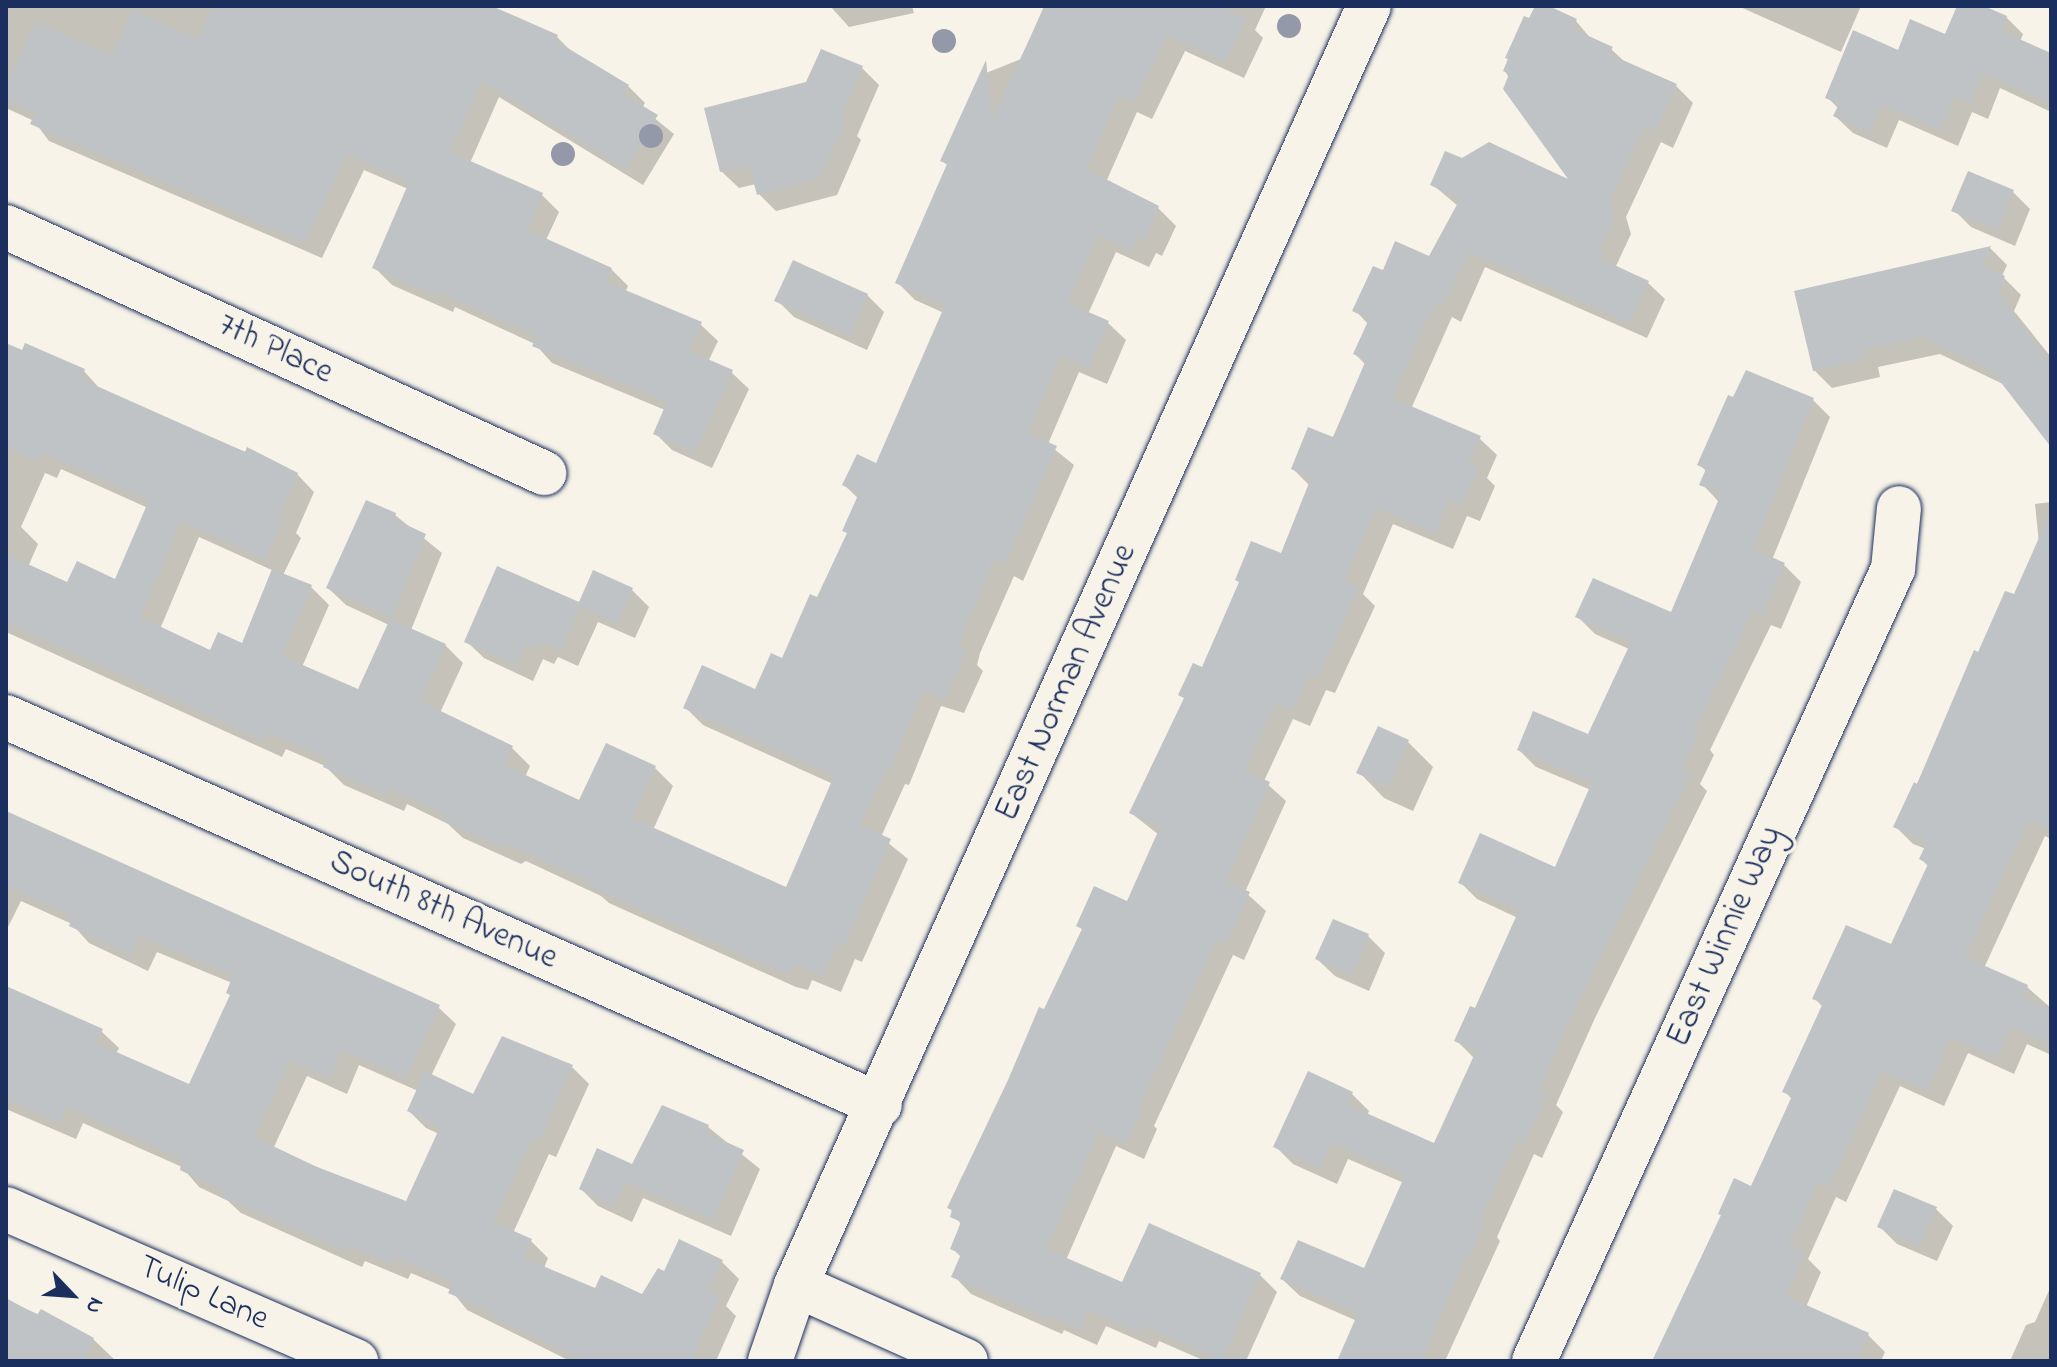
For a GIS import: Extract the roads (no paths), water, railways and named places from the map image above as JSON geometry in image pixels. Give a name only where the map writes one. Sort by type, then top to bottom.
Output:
[{"type":"street","name":"East Norman Avenue","points":[[770,1361],[796,1285],[880,1105],[1369,6]]},
{"type":"street","name":"7th Place","points":[[6,227],[544,473]]},
{"type":"street","name":"East Winnie Way","points":[[1534,1361],[1893,569],[1899,508]]},
{"type":"street","name":"South 8th Avenue","points":[[6,717],[880,1105]]},
{"type":"street","name":"Tulip Lane","points":[[6,1209],[356,1361]]},
{"type":"street","points":[[796,1285],[966,1361]]}]
